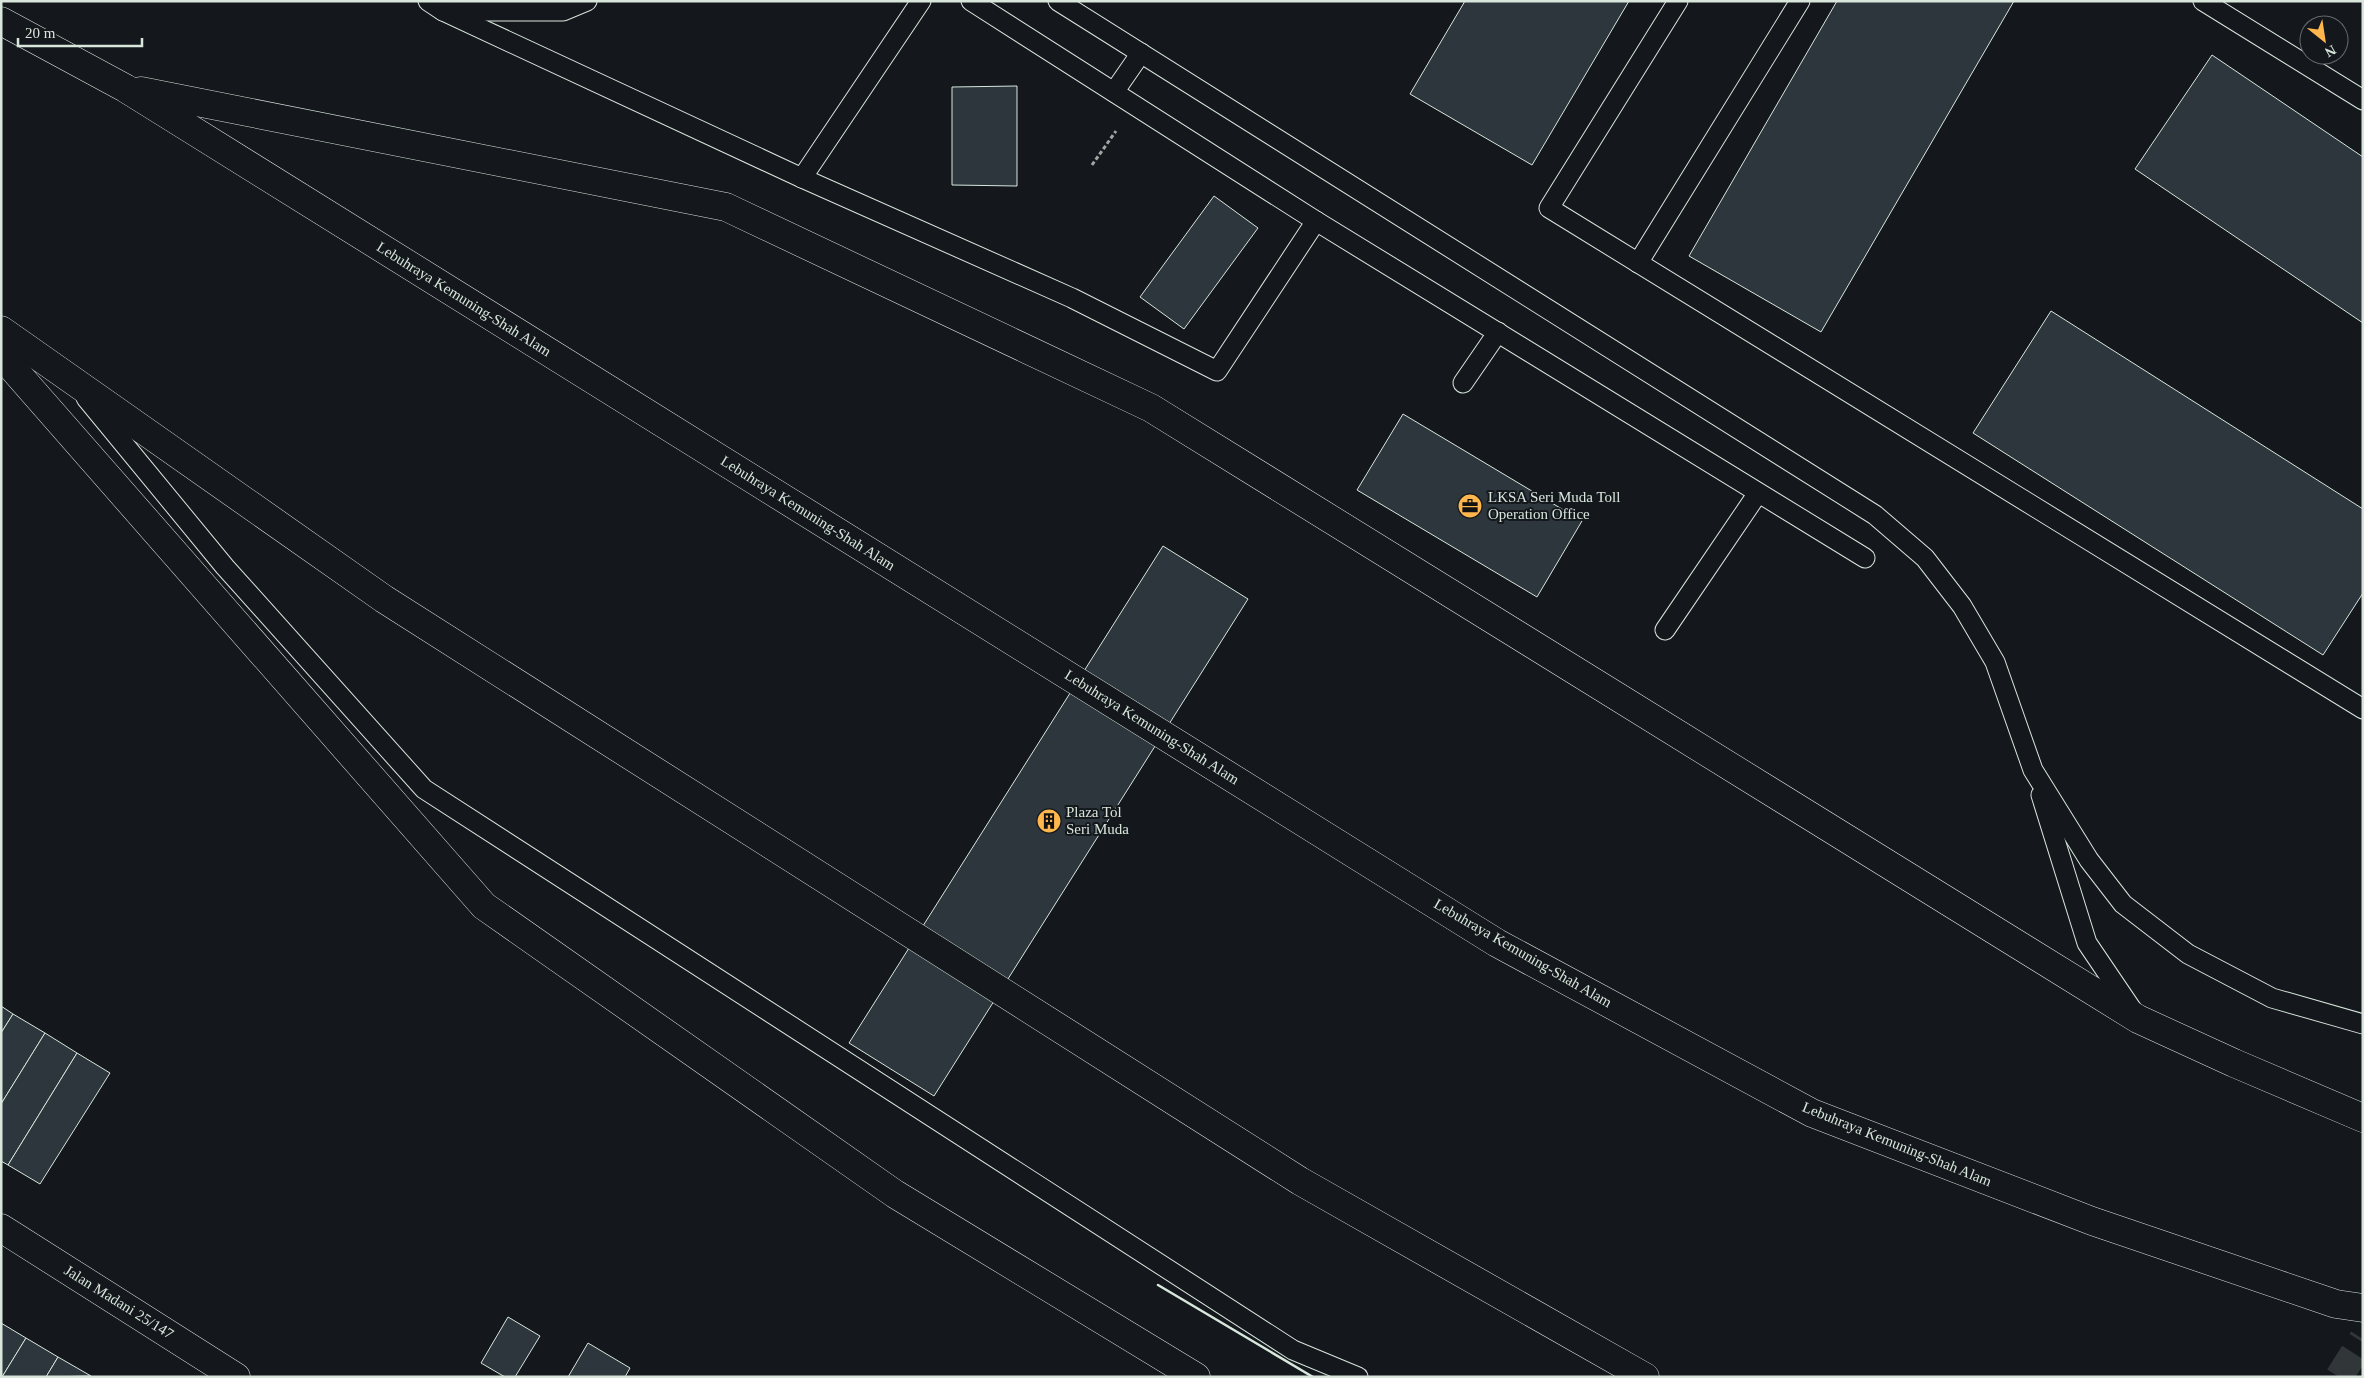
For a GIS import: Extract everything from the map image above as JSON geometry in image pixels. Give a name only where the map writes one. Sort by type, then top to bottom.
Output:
[{"type":"main road","name":"Lebuhraya Kemuning-Shah Alam","points":[[1,22],[124,88],[1498,942],[1812,1113],[2092,1222],[2336,1304],[2363,1308]]},
{"type":"main road","points":[[124,88],[726,207],[1150,408],[2138,1018],[2234,1063],[2363,1118]]},
{"type":"main road","points":[[1,330],[384,599],[1300,1181],[1645,1377]]},
{"type":"main road","points":[[1,355],[484,906],[894,1194],[1196,1377]]},
{"type":"main road","name":"Jalan Madani 25/147","points":[[1,1228],[236,1377]]},
{"type":"lane","points":[[436,6],[563,11],[587,1]]},
{"type":"lane","points":[[802,178],[921,1]]},
{"type":"lane","points":[[971,1],[1316,221],[1865,558]]},
{"type":"lane","points":[[1058,1],[1875,515],[1925,558],[1962,606],[1995,662],[2033,770],[2087,943],[2138,1018]]},
{"type":"lane","points":[[1678,1],[1549,208],[2363,709]]},
{"type":"lane","points":[[1638,263],[1800,1]]},
{"type":"lane","points":[[2203,1],[2363,100]]},
{"type":"lane","points":[[436,6],[802,178],[1072,298],[1217,371],[1316,221]]},
{"type":"lane","points":[[1114,92],[1141,53]]},
{"type":"lane","points":[[1463,383],[1498,332]]},
{"type":"lane","points":[[70,379],[225,566],[424,789],[1293,1350],[1358,1377]]},
{"type":"lane","points":[[1665,630],[1758,493]]},
{"type":"lane","points":[[2033,770],[2089,860],[2123,904],[2130,910],[2188,954],[2272,998],[2363,1024]]},
{"type":"path","points":[[1092,165],[1134,106]]},
{"type":"building","points":[[1465,1],[1629,1],[1532,165],[1410,94]]},
{"type":"building","points":[[1837,1],[2014,1],[1821,332],[1689,256]]},
{"type":"building","points":[[2212,55],[2363,157],[2363,323],[2135,169]]},
{"type":"building","points":[[1017,86],[1017,186],[952,185],[952,87]]},
{"type":"building","points":[[1214,196],[1258,228],[1184,329],[1140,297]]},
{"type":"building","points":[[2051,311],[2363,509],[2363,593],[2323,655],[1973,433]]},
{"type":"building","name":"LKSA Seri Muda Toll Operation Office","points":[[1403,414],[1582,521],[1537,597],[1357,490]]},
{"type":"building","name":"Plaza Tol Seri Muda","points":[[1163,546],[1248,599],[934,1096],[849,1043]]},
{"type":"building","points":[[1,1006],[13,1014],[1,1033]]},
{"type":"building","points":[[13,1014],[45,1033],[1,1104],[1,1033]]},
{"type":"building","points":[[45,1033],[77,1053],[8,1165],[1,1161],[1,1104]]},
{"type":"building","points":[[77,1053],[110,1073],[40,1184],[8,1165]]},
{"type":"building","points":[[508,1317],[540,1336],[515,1377],[505,1377],[481,1363]]},
{"type":"building","points":[[1,1323],[26,1338],[2,1377],[1,1377]]},
{"type":"building","points":[[26,1338],[58,1357],[46,1377],[2,1377]]},
{"type":"building","points":[[588,1343],[630,1368],[625,1377],[568,1377]]},
{"type":"building","points":[[58,1357],[91,1376],[46,1377]]},
{"type":"tunnel","points":[[2339,1377],[2363,1339]]},
{"type":"wall","points":[[1158,1285],[1313,1377]]},
{"type":"place","name":"LKSA Seri Muda Toll Operation Office","points":[[1470,506]]},
{"type":"place","name":"Plaza Tol Seri Muda","points":[[1049,821]]}]
